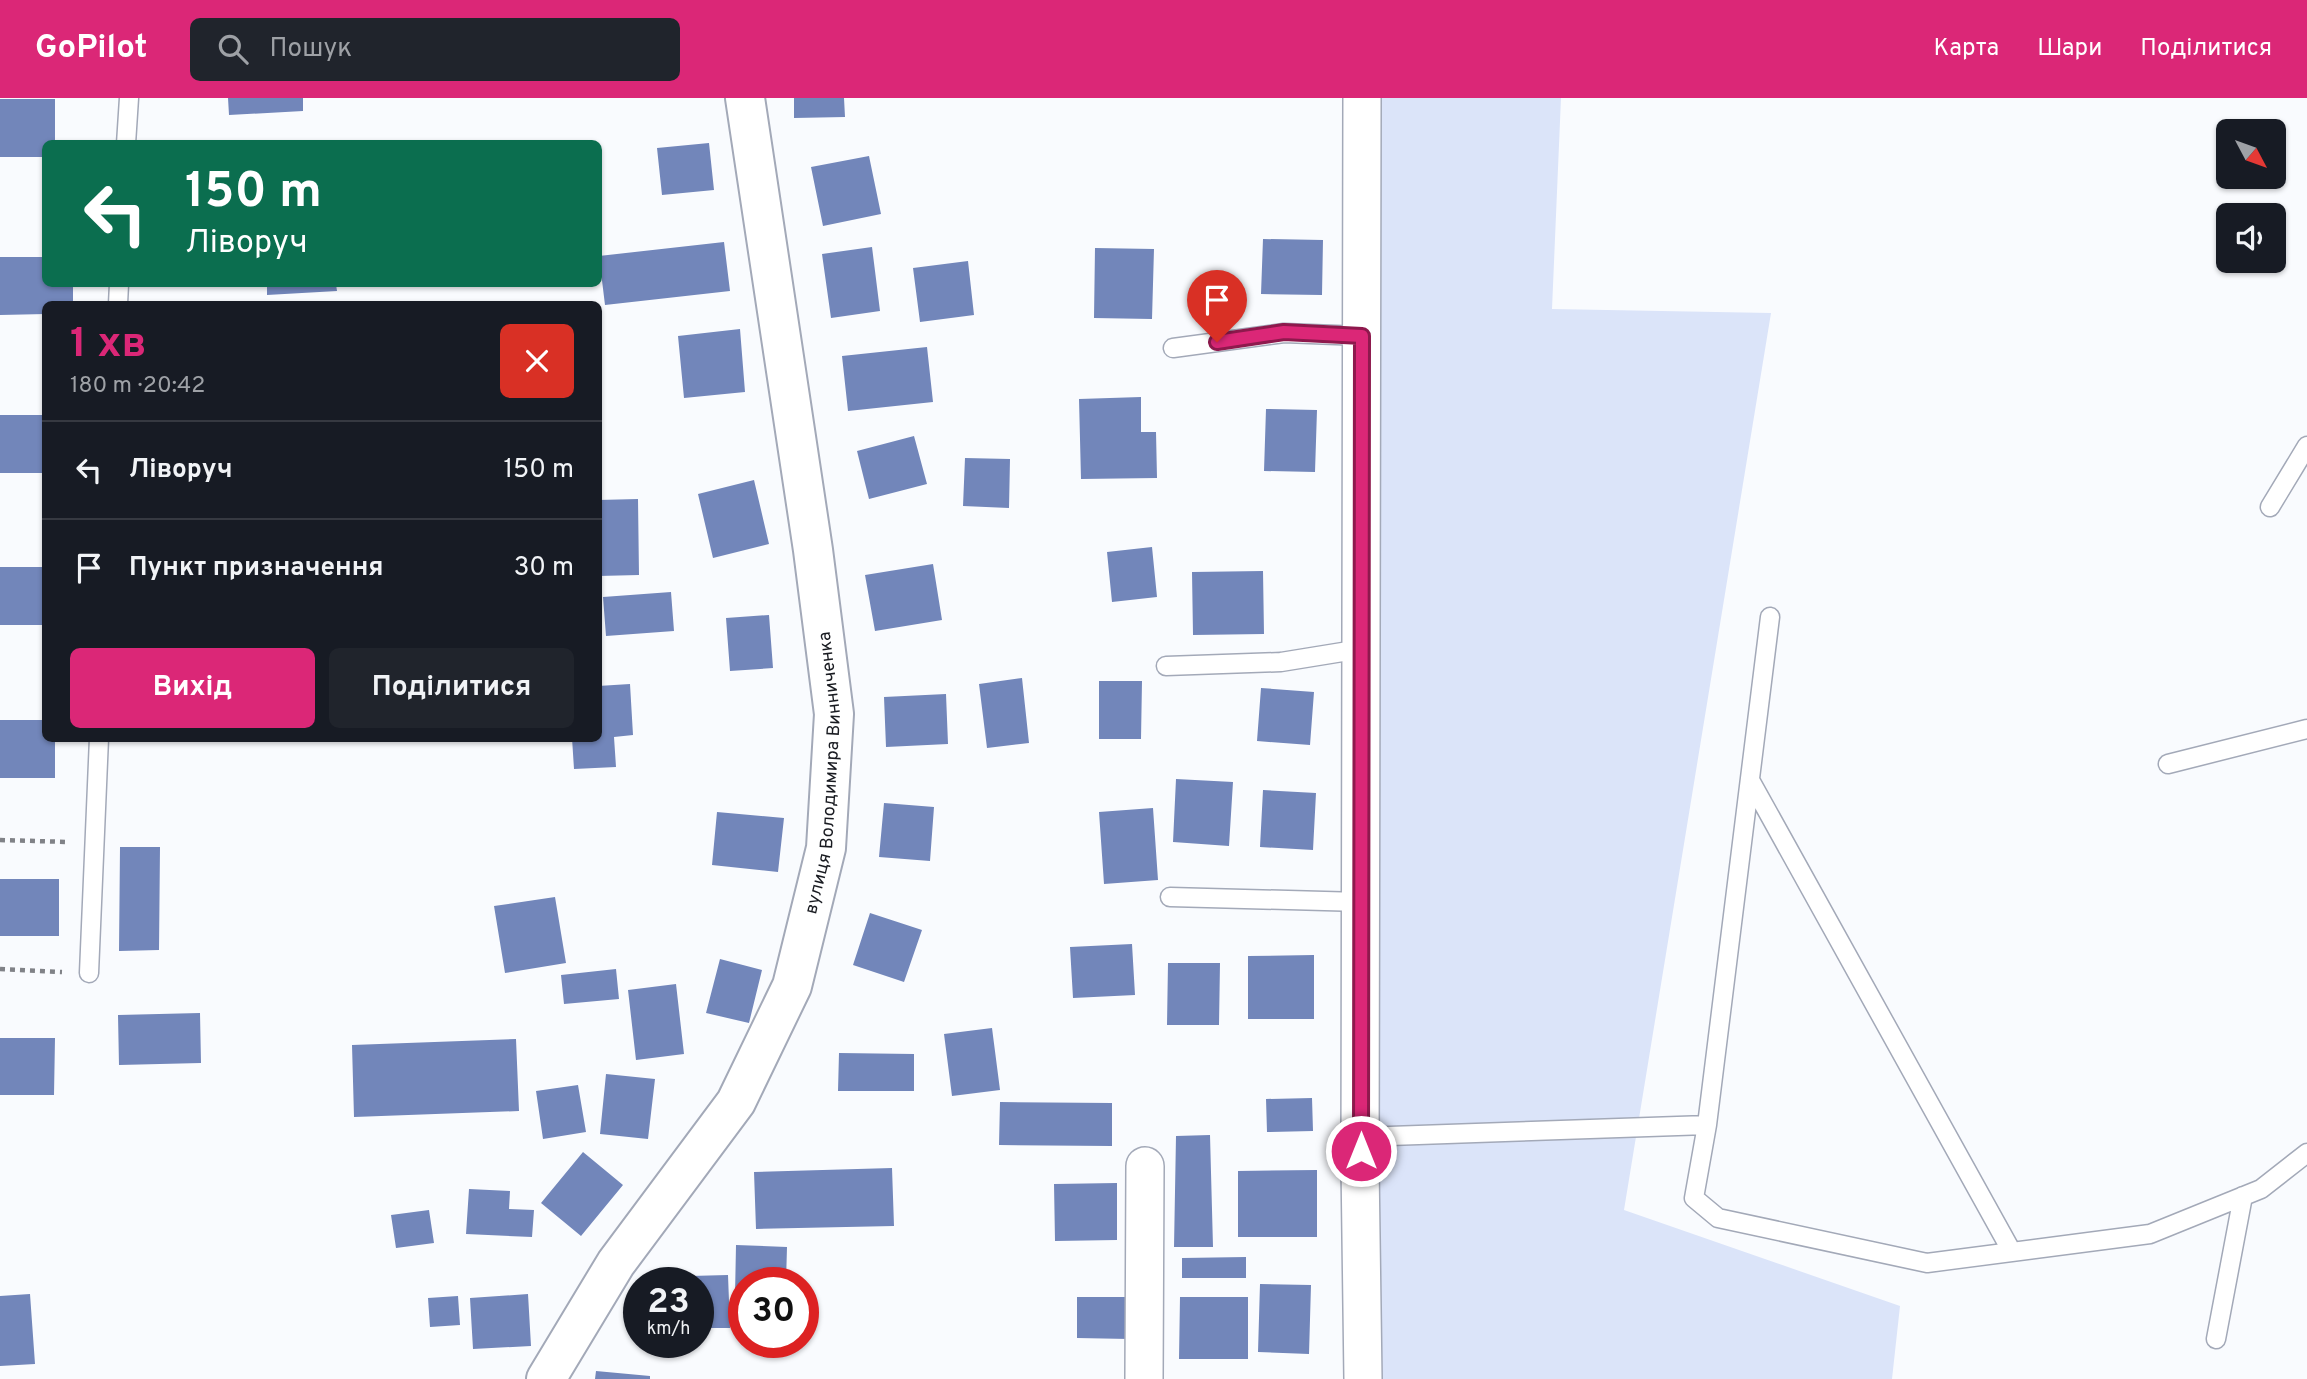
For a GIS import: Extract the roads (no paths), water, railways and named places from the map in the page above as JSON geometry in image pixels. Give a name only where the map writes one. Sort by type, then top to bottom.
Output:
[{"type":"main road","name":"вулиця Володимира Винниченка","points":[[546,1379],[616,1264],[736,1102],[792,986],[826,848],[834,714],[813,550],[745,98]]},
{"type":"street","points":[[1362,98],[1363,1379]]},
{"type":"street","points":[[1144,1379],[1145,1166]]},
{"type":"lane","points":[[127,140],[129,98]]},
{"type":"lane","points":[[1173,348],[1284,332],[1362,336]]},
{"type":"lane","points":[[2270,507],[2307,446]]},
{"type":"lane","points":[[1770,617],[1707,1125],[1694,1198],[1718,1218],[1927,1263],[2150,1234],[2261,1189],[2307,1153]]},
{"type":"lane","points":[[1166,666],[1281,662],[1361,649]]},
{"type":"lane","points":[[2168,764],[2307,729]]},
{"type":"lane","points":[[89,973],[99,742]]},
{"type":"lane","points":[[1750,780],[2012,1252]]},
{"type":"lane","points":[[1170,897],[1361,902]]},
{"type":"lane","points":[[1361,1137],[1707,1125]]},
{"type":"lane","points":[[2216,1339],[2243,1196]]}]
